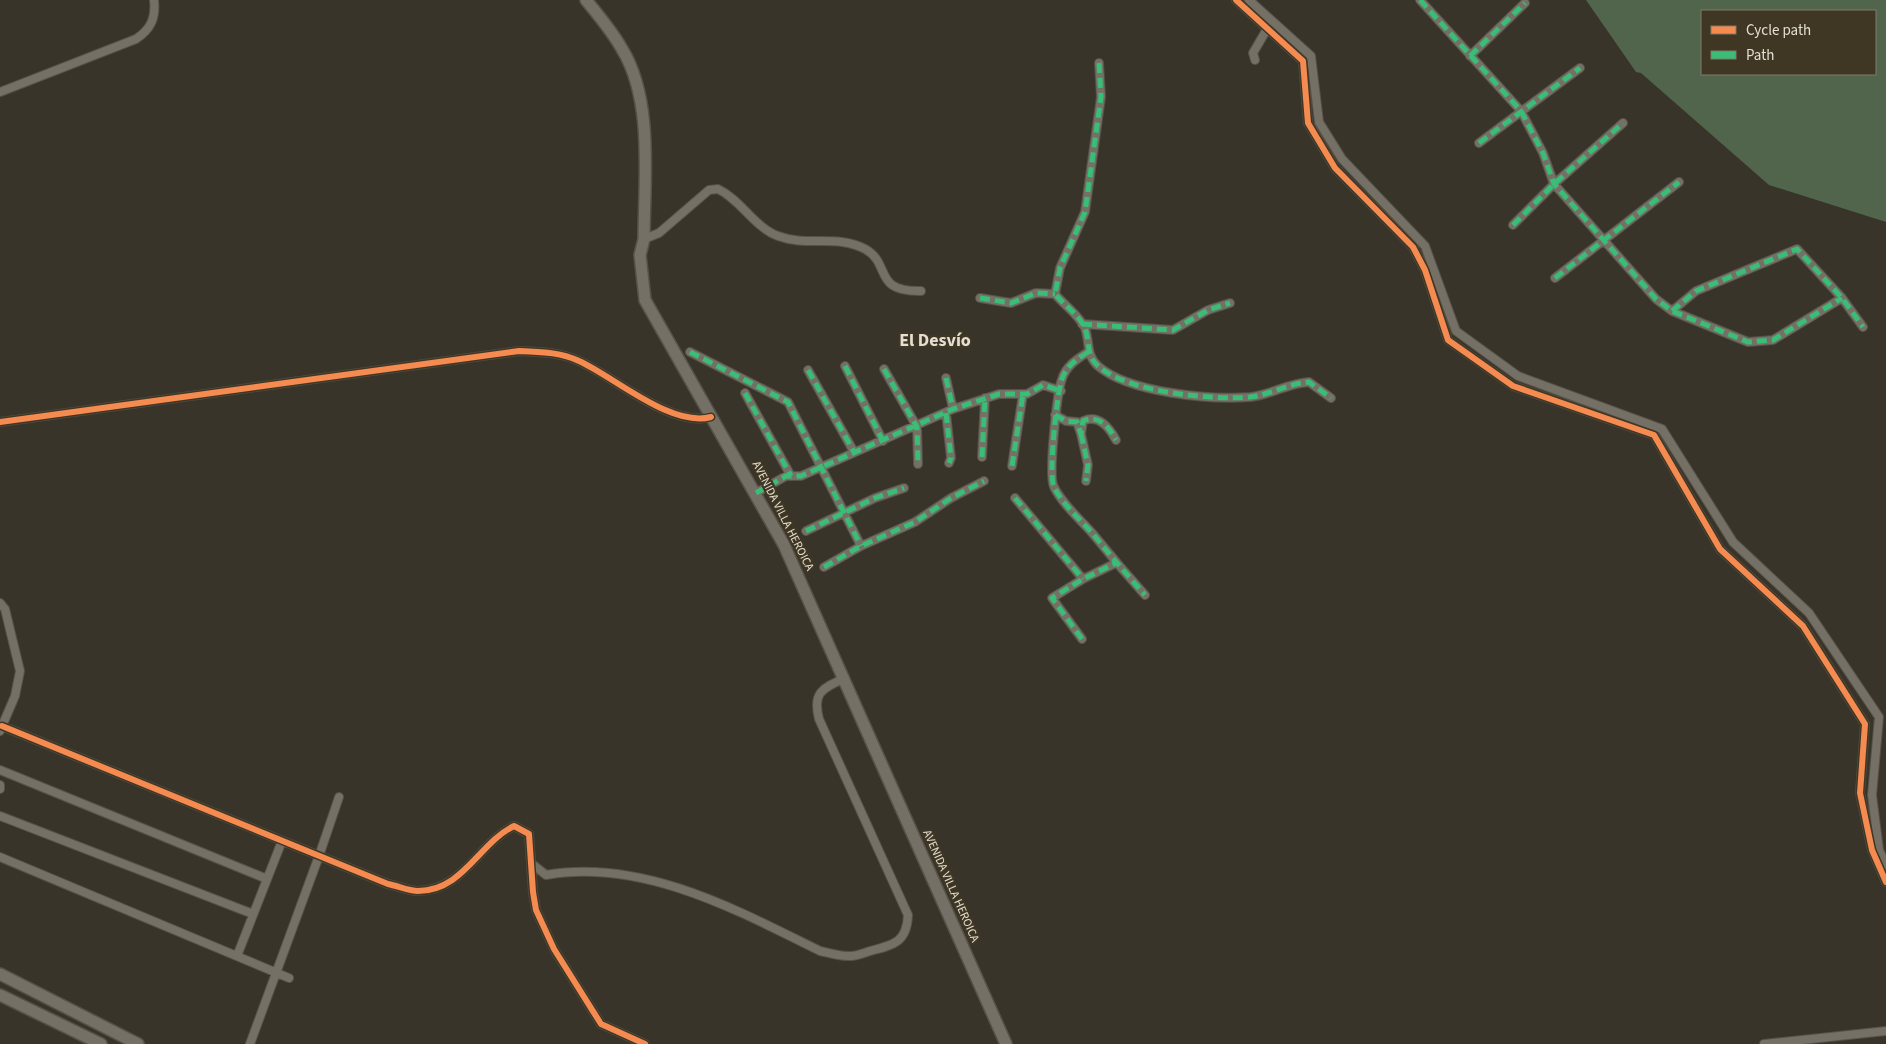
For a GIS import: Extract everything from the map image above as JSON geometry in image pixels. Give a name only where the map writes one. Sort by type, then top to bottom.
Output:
[{"type":"main road","name":"AVENIDA VILLA HEROICA","points":[[586,0],[623,49],[636,87],[644,134],[644,239],[640,255],[645,300],[784,544],[1006,1044]]},
{"type":"main road","points":[[0,974],[138,1044]]},
{"type":"main road","points":[[0,995],[101,1044]]},
{"type":"street","points":[[0,92],[136,39],[148,31],[156,12],[154,0]]},
{"type":"street","points":[[1236,0],[1303,61],[1308,123],[1335,168],[1414,247],[1425,270],[1448,340],[1513,386],[1654,435],[1720,549],[1803,626],[1865,724],[1860,793],[1872,850],[1886,882]]},
{"type":"street","points":[[1249,0],[1311,56],[1320,122],[1342,160],[1425,246],[1456,331],[1518,376],[1662,429],[1733,542],[1810,613],[1879,717],[1872,795],[1879,850],[1886,866]]},
{"type":"street","points":[[1420,0],[1521,111],[1543,153],[1554,184],[1656,299],[1672,311],[1748,342],[1773,340],[1842,298]]},
{"type":"street","points":[[1470,56],[1525,3]]},
{"type":"street","points":[[1255,60],[1253,53],[1267,29]]},
{"type":"street","points":[[1055,294],[1060,268],[1085,212],[1101,96],[1099,63]]},
{"type":"street","points":[[1478,143],[1580,68]]},
{"type":"street","points":[[1513,225],[1554,184],[1623,124]]},
{"type":"street","points":[[1555,278],[1679,182]]},
{"type":"street","points":[[644,239],[659,233],[708,190],[718,189],[730,196],[760,225],[777,236],[814,242],[837,240],[849,242],[872,254],[890,285],[896,289],[921,291]]},
{"type":"street","points":[[1672,311],[1696,291],[1797,249],[1842,298],[1864,327]]},
{"type":"street","points":[[980,298],[1012,303],[1036,293],[1055,294],[1082,324],[1088,339],[1088,352],[1098,366],[1112,376],[1152,390],[1212,396],[1250,397],[1309,382],[1330,398]]},
{"type":"street","points":[[1082,324],[1173,330],[1208,310],[1230,303]]},
{"type":"street","points":[[0,422],[519,351],[551,352],[580,361],[634,396],[681,415],[703,419],[711,417]]},
{"type":"street","points":[[690,352],[788,402],[862,546]]},
{"type":"street","points":[[1088,352],[1068,366],[1061,380],[1061,391],[1055,415],[1055,443],[1051,463],[1053,486],[1072,512],[1145,595]]},
{"type":"street","points":[[845,366],[883,441]]},
{"type":"street","points":[[884,368],[917,427],[918,464]]},
{"type":"street","points":[[808,370],[854,452]]},
{"type":"street","points":[[946,378],[950,411],[951,458],[949,463]]},
{"type":"street","points":[[756,493],[791,476],[801,476],[950,411],[985,398],[999,394],[1022,394],[1043,385],[1061,391]]},
{"type":"street","points":[[745,394],[791,476]]},
{"type":"street","points":[[1012,466],[1022,394]]},
{"type":"street","points":[[982,457],[985,398]]},
{"type":"street","points":[[1055,415],[1066,421],[1077,422],[1088,465],[1086,480]]},
{"type":"street","points":[[1081,434],[1083,421],[1092,419],[1102,422],[1112,432],[1116,440]]},
{"type":"street","points":[[824,567],[862,546],[915,522],[950,498],[984,481]]},
{"type":"street","points":[[806,531],[844,512],[904,488]]},
{"type":"street","points":[[1015,498],[1083,578]]},
{"type":"street","points":[[1082,639],[1052,598],[1083,578],[1116,563]]},
{"type":"street","points":[[0,604],[5,609],[20,671],[15,696],[1,729],[388,884],[418,891],[444,887],[468,868],[500,832],[514,826],[529,834],[536,910],[543,929],[568,973],[601,1024],[645,1044]]},
{"type":"street","points":[[531,863],[546,874],[568,871],[607,873],[644,879],[680,889],[723,905],[820,951],[835,955],[852,956],[888,946],[901,939],[908,927],[908,915],[819,719],[815,706],[818,694],[826,686],[845,678]]},
{"type":"street","points":[[0,770],[267,879]]},
{"type":"street","points":[[250,1044],[319,856],[338,796]]},
{"type":"street","points":[[0,816],[253,914]]},
{"type":"street","points":[[237,956],[282,841]]},
{"type":"street","points":[[0,857],[289,978]]},
{"type":"street","points":[[1764,1044],[1886,1031]]},
{"type":"green space","points":[[1586,0],[1886,0],[1886,222],[1769,185],[1641,73],[1636,72]]},
{"type":"marked path","points":[[1420,0],[1521,111],[1543,153],[1554,184],[1656,299],[1672,311],[1748,342],[1773,340],[1842,298]]},
{"type":"marked path","points":[[1470,56],[1525,3]]},
{"type":"marked path","points":[[1099,63],[1101,97],[1085,212],[1060,268],[1055,294],[1075,314],[1085,328],[1090,353],[1094,362],[1112,375],[1129,383],[1171,393],[1193,396],[1250,397],[1294,384],[1309,382],[1331,398]]},
{"type":"marked path","points":[[1479,143],[1580,68]]},
{"type":"marked path","points":[[1513,225],[1554,184],[1623,123]]},
{"type":"marked path","points":[[1555,278],[1679,182]]},
{"type":"marked path","points":[[1672,311],[1696,291],[1797,249],[1842,298],[1863,327]]},
{"type":"marked path","points":[[980,298],[1011,303],[1036,293],[1055,294]]},
{"type":"marked path","points":[[1082,324],[1173,330],[1208,310],[1230,303]]},
{"type":"marked path","points":[[690,352],[788,402],[861,546]]},
{"type":"marked path","points":[[1088,352],[1069,367],[1062,379],[1056,416],[1052,480],[1058,494],[1067,506],[1145,595]]},
{"type":"marked path","points":[[845,366],[883,441]]},
{"type":"marked path","points":[[884,369],[917,427],[918,464]]},
{"type":"marked path","points":[[808,370],[854,452]]},
{"type":"marked path","points":[[946,378],[953,409]]},
{"type":"marked path","points":[[756,493],[786,476],[801,476],[953,409],[999,394],[1027,394],[1043,385],[1061,391]]},
{"type":"marked path","points":[[745,393],[791,476]]},
{"type":"marked path","points":[[1012,466],[1023,394]]},
{"type":"marked path","points":[[982,457],[985,398]]},
{"type":"marked path","points":[[946,413],[951,458],[949,463]]},
{"type":"marked path","points":[[1055,415],[1066,421],[1077,422],[1081,434],[1083,421],[1089,419],[1099,421],[1107,426],[1116,440]]},
{"type":"marked path","points":[[1081,434],[1088,465],[1086,481]]},
{"type":"marked path","points":[[824,567],[861,546],[915,522],[951,498],[984,481]]},
{"type":"marked path","points":[[806,531],[875,498],[904,488]]},
{"type":"marked path","points":[[1015,498],[1083,579]]},
{"type":"marked path","points":[[1082,639],[1052,598],[1083,579],[1116,563]]},
{"type":"cycle path","points":[[1236,0],[1303,61],[1308,123],[1335,168],[1413,247],[1425,270],[1448,340],[1513,386],[1654,435],[1720,549],[1803,626],[1865,724],[1860,793],[1872,850],[1886,882]]},
{"type":"cycle path","points":[[0,422],[519,351],[550,353],[572,358],[593,368],[661,408],[678,415],[695,418],[711,417]]},
{"type":"cycle path","points":[[2,726],[388,884],[411,890],[434,889],[447,883],[459,875],[491,843],[514,826],[529,834],[536,910],[554,949],[601,1024],[645,1044]]},
{"type":"district","name":"El Desvío","points":[[935,340]]}]
